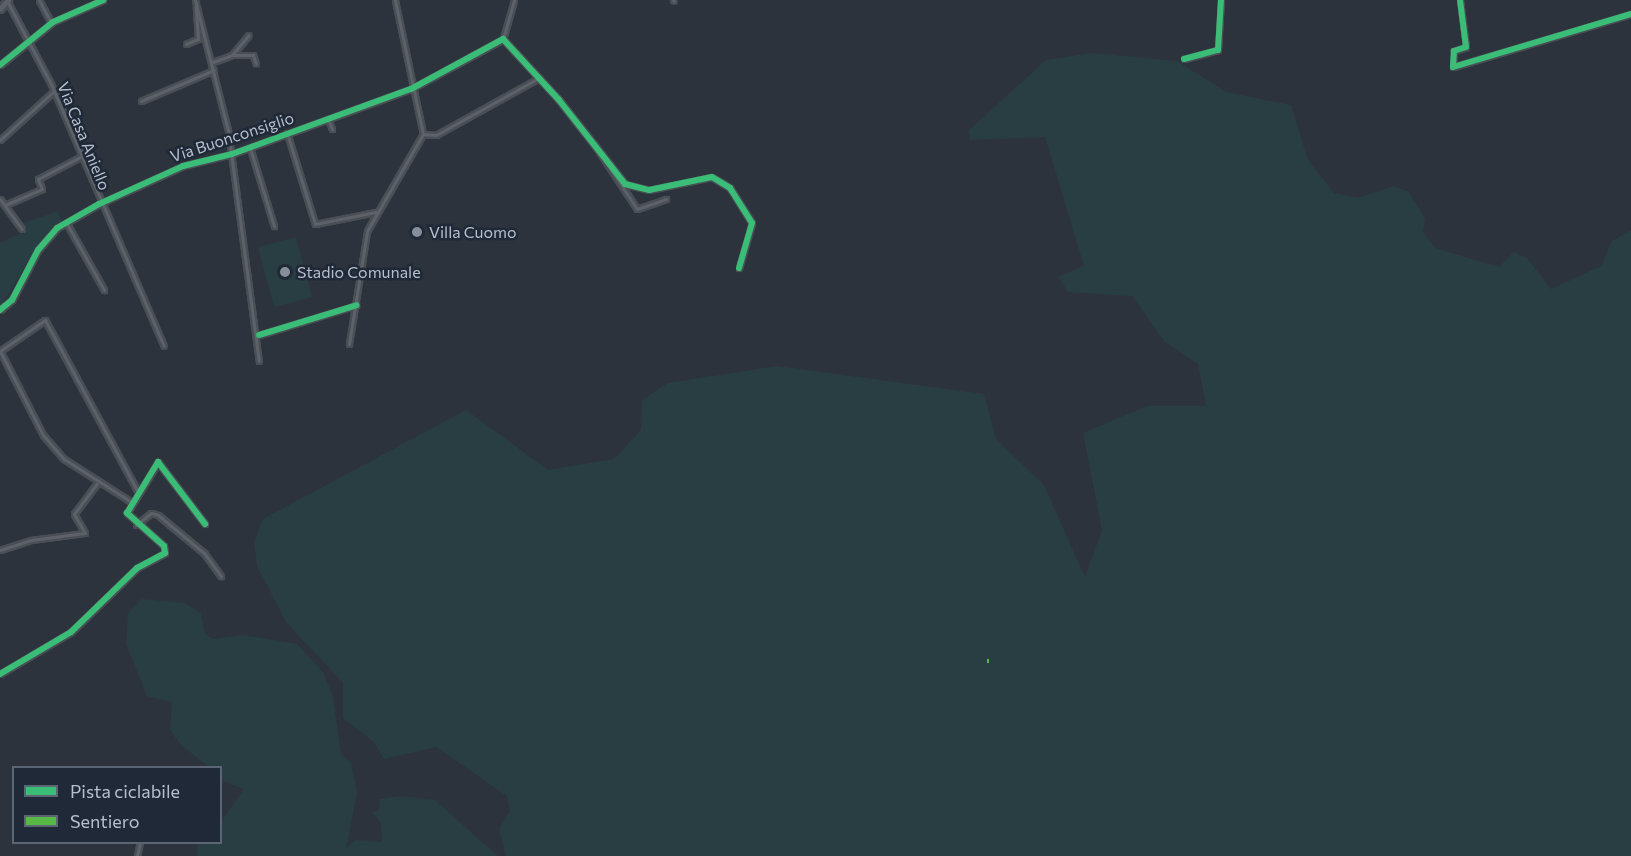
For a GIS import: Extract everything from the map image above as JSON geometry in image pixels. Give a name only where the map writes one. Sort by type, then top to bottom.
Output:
[{"type":"main road","points":[[0,9],[8,0]]},
{"type":"street","name":"Via Casa Aniello","points":[[8,0],[54,91],[99,204],[151,308],[164,346]]},
{"type":"street","points":[[39,0],[51,24]]},
{"type":"street","points":[[0,65],[28,38],[51,24],[103,0]]},
{"type":"street","points":[[349,344],[357,305],[365,239],[376,212],[423,134],[416,85],[395,0]]},
{"type":"street","points":[[514,0],[502,39],[539,78],[628,185],[668,188],[712,177],[725,184],[752,223],[739,268]]},
{"type":"street","points":[[1184,58],[1215,54],[1221,0]]},
{"type":"street","points":[[1460,0],[1466,46],[1452,54],[1453,67],[1631,14]]},
{"type":"street","points":[[186,44],[198,39],[196,2]]},
{"type":"street","points":[[196,2],[213,62],[232,154],[244,227],[244,268],[259,335],[259,361]]},
{"type":"street","points":[[232,55],[249,35]]},
{"type":"street","name":"Via Buonconsiglio","points":[[0,310],[12,300],[38,250],[67,224],[99,204],[183,166],[250,148],[416,85],[502,39]]},
{"type":"street","points":[[213,62],[232,55],[253,55],[256,64]]},
{"type":"street","points":[[141,101],[214,69]]},
{"type":"street","points":[[423,134],[436,135],[539,78]]},
{"type":"street","points":[[0,140],[54,91]]},
{"type":"street","points":[[328,119],[332,129]]},
{"type":"street","name":"Via Buonconsiglio","points":[[314,124],[316,130]]},
{"type":"street","points":[[287,133],[315,224],[376,212]]},
{"type":"street","points":[[594,144],[637,209],[666,199]]},
{"type":"street","points":[[250,148],[274,226]]},
{"type":"street","points":[[5,205],[42,189],[38,179],[80,157]]},
{"type":"street","points":[[0,200],[22,229]]},
{"type":"street","points":[[67,224],[104,290]]},
{"type":"street","points":[[259,335],[357,305]]},
{"type":"street","points":[[130,501],[97,484],[43,435],[0,351],[45,320],[137,490]]},
{"type":"street","points":[[0,675],[71,632],[137,568],[165,553],[164,546],[128,517],[130,501],[158,462],[205,524]]},
{"type":"street","points":[[0,550],[31,540],[85,533],[74,514],[97,484]]},
{"type":"street","points":[[136,525],[151,513],[158,514],[204,553],[221,576]]},
{"type":"green space","points":[[1092,53],[1177,61],[1226,92],[1291,105],[1308,160],[1334,193],[1358,198],[1394,186],[1409,192],[1425,219],[1423,232],[1435,248],[1499,267],[1514,252],[1527,258],[1551,289],[1601,266],[1612,241],[1631,230],[1631,856],[506,856],[499,829],[510,811],[507,796],[436,747],[384,759],[374,742],[343,718],[343,683],[286,622],[257,566],[254,542],[263,519],[466,410],[548,470],[614,459],[641,430],[642,400],[668,383],[777,366],[984,394],[996,439],[1044,485],[1085,577],[1102,530],[1083,433],[1147,406],[1206,406],[1198,364],[1164,341],[1132,296],[1068,292],[1058,277],[1084,266],[1045,137],[970,140],[969,130],[1046,60]]},
{"type":"green space","points":[[58,211],[62,223],[35,251],[0,307],[0,243],[24,232],[21,224]]},
{"type":"green space","name":"Stadio Comunale","points":[[296,237],[312,297],[274,307],[258,247]]},
{"type":"green space","points":[[142,599],[185,603],[201,613],[205,634],[213,639],[244,635],[297,644],[323,672],[333,696],[341,754],[351,763],[357,793],[346,849],[355,840],[382,842],[381,823],[372,812],[379,811],[380,799],[399,796],[435,800],[498,856],[197,856],[198,844],[222,844],[222,821],[244,789],[222,780],[222,766],[208,766],[181,745],[170,730],[172,702],[147,696],[126,644],[128,613]]},
{"type":"cycle path","points":[[0,65],[53,22],[103,0]]},
{"type":"cycle path","points":[[1184,59],[1218,50],[1221,0]]},
{"type":"cycle path","points":[[1460,0],[1466,47],[1454,51],[1453,67],[1631,14]]},
{"type":"cycle path","points":[[0,310],[12,300],[38,250],[57,228],[99,204],[183,166],[232,154],[411,89],[503,39],[559,100],[625,184],[649,190],[712,177],[730,188],[752,223],[739,268]]},
{"type":"cycle path","points":[[259,335],[357,305]]},
{"type":"cycle path","points":[[0,674],[71,632],[137,568],[165,553],[164,546],[127,513],[158,462],[205,524]]},
{"type":"place","name":"Villa Cuomo","points":[[417,232]]},
{"type":"place","name":"Stadio Comunale","points":[[285,272]]}]
